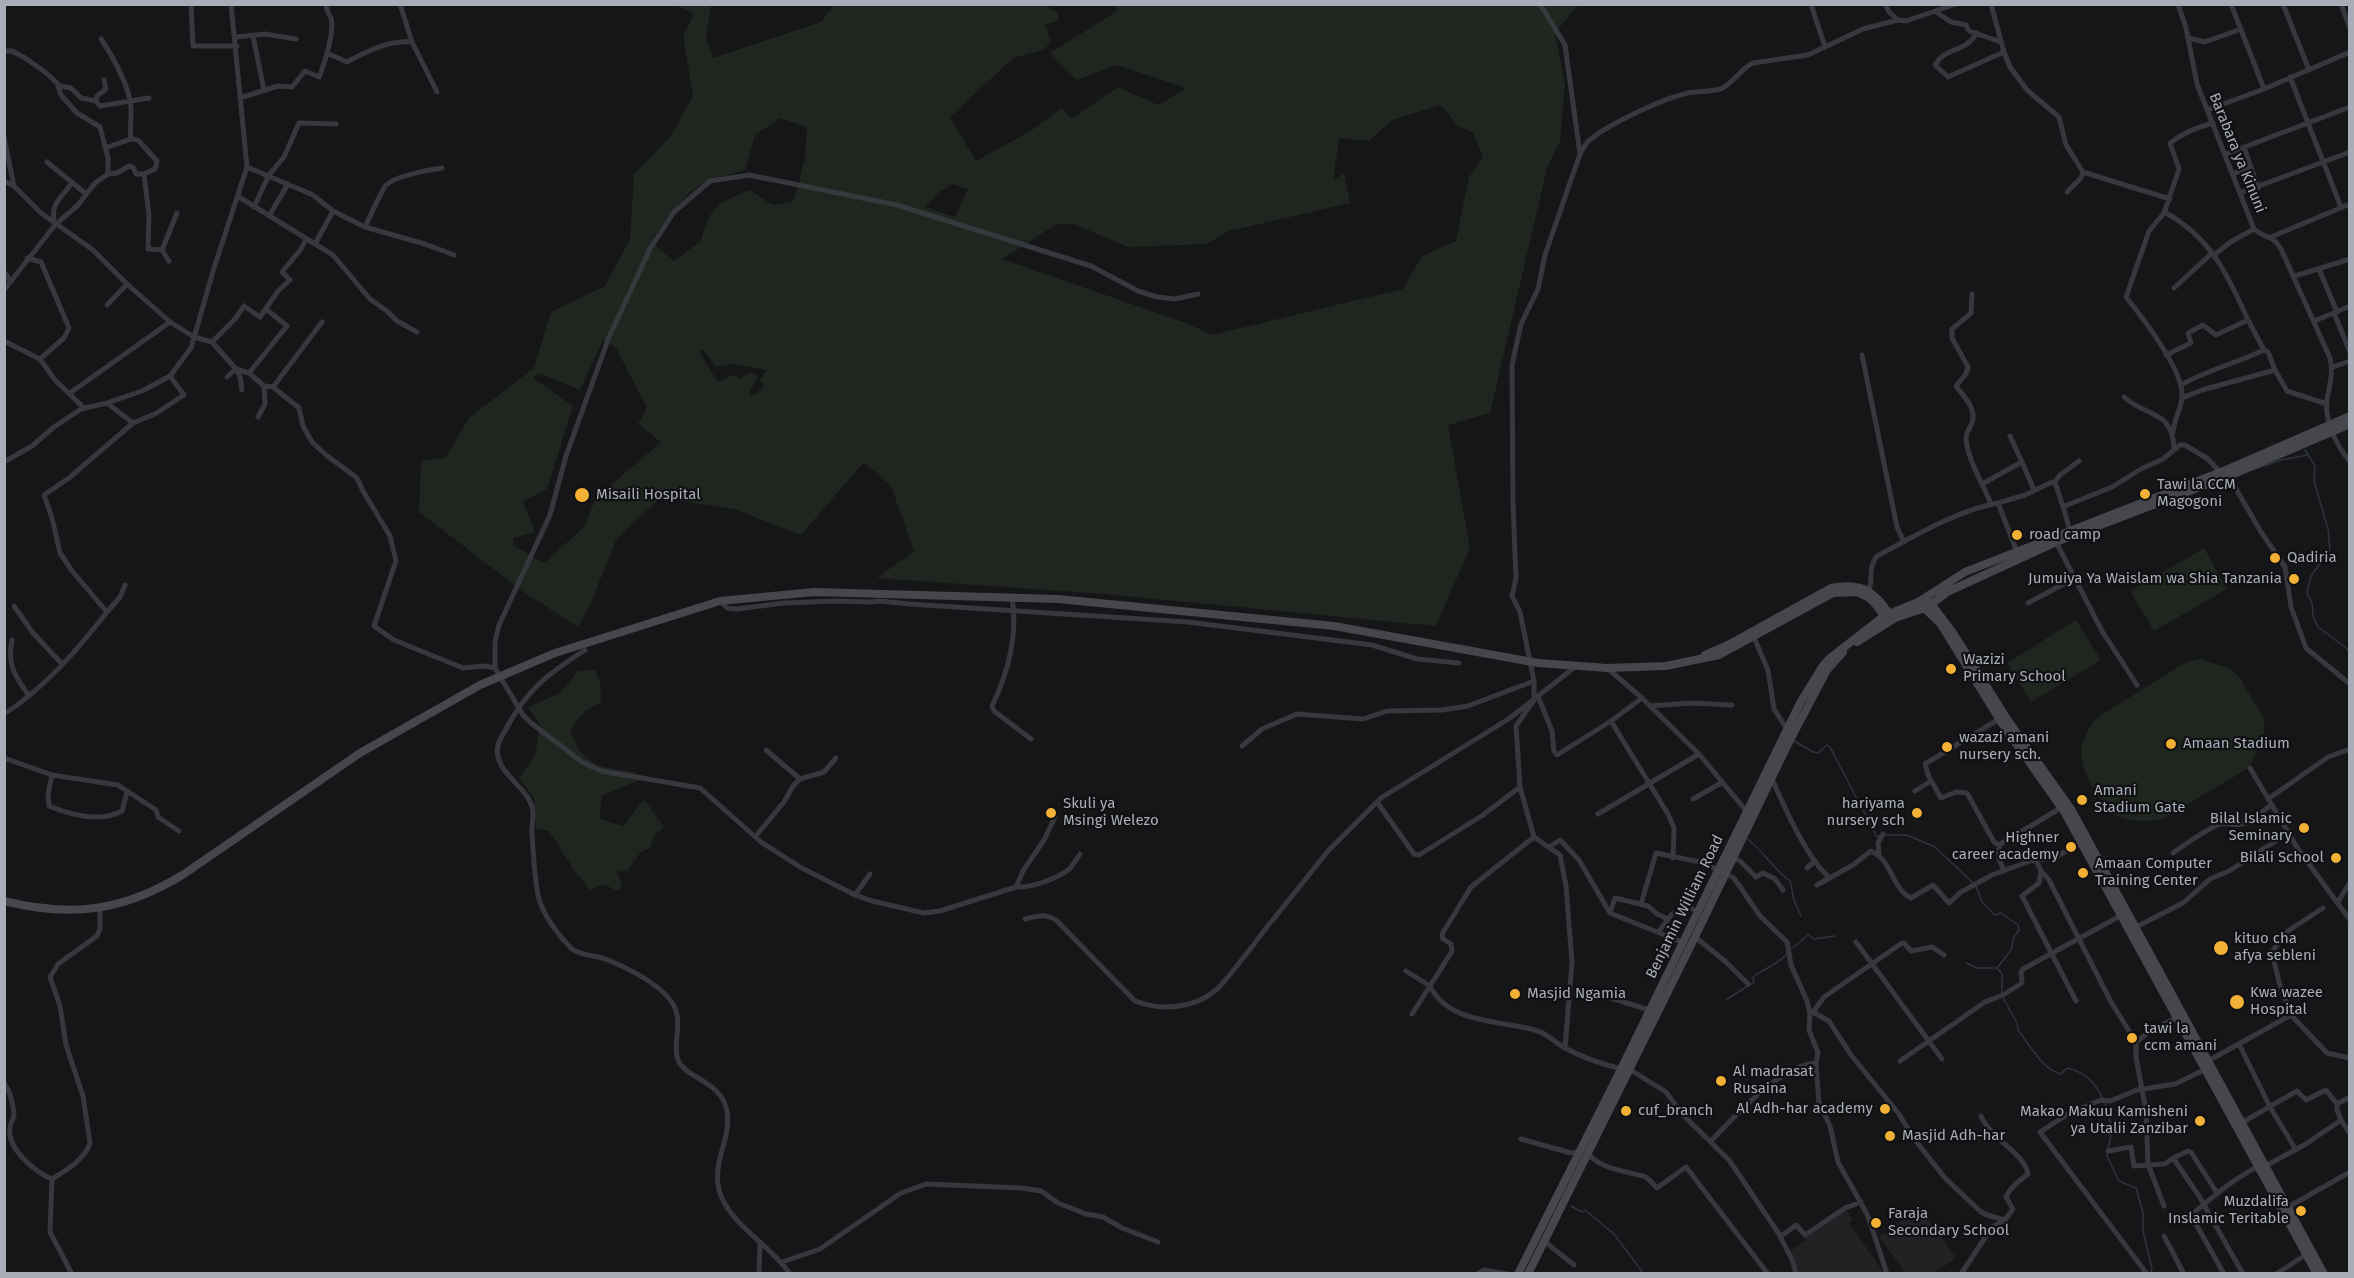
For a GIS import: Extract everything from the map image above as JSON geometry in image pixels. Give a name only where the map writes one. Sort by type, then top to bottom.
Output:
[{"type":"main road","points":[[2225,473],[2331,427],[2349,416]]},
{"type":"main road","points":[[2331,427],[2349,424]]},
{"type":"main road","name":"Benjamin William Road","points":[[1920,605],[1926,597],[1965,572],[2225,473]]},
{"type":"main road","name":"Benjamin William Road","points":[[1518,1274],[1695,937],[1746,812],[1787,729],[1822,667],[1836,652],[1889,618],[1920,605],[1932,604],[1947,592],[2056,542],[2225,473]]},
{"type":"main road","points":[[4,901],[48,910],[100,908],[140,898],[163,887],[360,753],[480,685],[564,650],[720,601],[814,592],[1070,600],[1334,626],[1530,662],[1607,668],[1666,666],[1690,661],[1753,634],[1831,588],[1848,585],[1868,594],[1889,618]]},
{"type":"main road","points":[[1926,597],[1953,633],[2065,805],[2136,927],[2207,1065],[2324,1274]]},
{"type":"main road","points":[[1920,605],[1940,623],[1999,719],[2065,805],[2082,842],[2178,1017],[2243,1122],[2317,1274]]},
{"type":"main road","name":"Benjamin William Road","points":[[1625,1069],[1649,1010],[1697,911],[1733,858],[1827,670],[1850,646],[1889,618]]},
{"type":"main road","name":"Benjamin William Road","points":[[1528,1274],[1583,1152]]},
{"type":"street","points":[[191,4],[193,46],[237,46]]},
{"type":"street","points":[[4,462],[32,446],[54,427],[84,408],[142,391],[170,376],[191,348],[247,167],[237,46],[231,4]]},
{"type":"street","points":[[240,98],[278,86],[292,87],[304,71],[319,77],[332,37],[332,19],[326,10],[326,4]]},
{"type":"street","points":[[400,4],[412,42],[437,92]]},
{"type":"street","points":[[1540,4],[1565,45],[1580,154]]},
{"type":"street","points":[[1811,4],[1825,47]]},
{"type":"street","points":[[1885,4],[1888,12],[1898,20]]},
{"type":"street","points":[[1991,4],[2010,67],[2027,90],[2058,117],[2066,145],[2083,172],[2170,199]]},
{"type":"street","name":"Barabara ya Kinuni","points":[[2178,4],[2189,38],[2196,84],[2226,154],[2254,229],[2271,237]]},
{"type":"street","points":[[2231,4],[2264,89]]},
{"type":"street","points":[[2283,4],[2309,70]]},
{"type":"street","points":[[2342,4],[2349,28]]},
{"type":"street","points":[[1642,698],[1611,721],[1557,754],[1554,751],[1552,731],[1536,698],[1521,612],[1512,596],[1516,578],[1512,365],[1521,324],[1538,289],[1545,255],[1580,154],[1590,139],[1662,101],[1687,93],[1718,89],[1730,82],[1744,66],[1808,55],[1863,29],[1898,20],[1906,21],[1952,5]]},
{"type":"street","points":[[1936,12],[1951,22],[1962,22],[1969,31],[2001,42]]},
{"type":"street","points":[[2189,38],[2205,42],[2241,29]]},
{"type":"street","points":[[1977,33],[1966,47],[1940,56],[1936,67],[1948,77],[1955,76],[2004,52]]},
{"type":"street","points":[[236,37],[265,34],[296,39]]},
{"type":"street","points":[[254,36],[264,90]]},
{"type":"street","points":[[101,39],[112,56],[131,102],[129,128],[131,139]]},
{"type":"street","points":[[327,53],[347,62],[369,50],[401,41],[412,42]]},
{"type":"street","points":[[5,49],[25,58],[60,86],[71,88],[81,98],[96,101],[100,106],[149,98]]},
{"type":"street","points":[[2207,110],[2264,89],[2349,52]]},
{"type":"street","points":[[2290,77],[2341,207]]},
{"type":"street","points":[[96,101],[97,96],[105,89],[104,80]]},
{"type":"street","points":[[57,83],[61,95],[72,108],[100,128],[108,158],[108,174]]},
{"type":"street","points":[[2226,154],[2349,106]]},
{"type":"street","points":[[254,207],[269,175],[284,157],[299,123],[336,124]]},
{"type":"street","points":[[2174,448],[2174,419],[2182,398],[2181,385],[2152,330],[2126,297],[2149,231],[2164,212],[2179,169],[2170,143],[2178,137],[2213,123]]},
{"type":"street","points":[[4,137],[14,186]]},
{"type":"street","points":[[4,290],[55,225],[108,174],[129,166],[133,167],[136,174],[144,174],[155,169],[157,161],[138,140],[131,139],[105,148]]},
{"type":"street","points":[[2244,147],[2258,188]]},
{"type":"street","points":[[2240,193],[2349,152]]},
{"type":"street","points":[[47,162],[86,193]]},
{"type":"street","points":[[247,167],[313,195],[333,211],[365,227],[454,255]]},
{"type":"street","points":[[2233,174],[2251,167]]},
{"type":"street","points":[[365,227],[384,188],[389,183],[423,171],[442,168]]},
{"type":"street","points":[[2067,192],[2081,178],[2083,172]]},
{"type":"street","points":[[144,174],[149,215],[148,249],[162,250]]},
{"type":"street","points":[[1080,854],[1069,869],[1052,878],[940,911],[924,913],[855,895],[800,867],[755,837],[700,788],[601,771],[582,762],[531,723],[518,706],[495,668],[495,641],[500,625],[550,515],[566,456],[609,338],[651,247],[674,212],[710,181],[749,175],[897,205],[1091,266],[1138,291],[1157,297],[1175,299],[1198,294]]},
{"type":"street","points":[[4,181],[14,186],[55,225],[93,250],[127,285],[170,322],[194,337],[212,342],[236,369],[242,390]]},
{"type":"street","points":[[55,225],[52,214],[56,202],[72,182]]},
{"type":"street","points":[[269,216],[288,184]]},
{"type":"street","points":[[238,197],[333,255],[350,278],[374,303],[417,333]]},
{"type":"street","points":[[2349,204],[2271,237],[2281,249],[2295,276],[2333,367],[2327,404],[2331,427],[2340,449],[2349,462]]},
{"type":"street","points":[[315,244],[333,211]]},
{"type":"street","points":[[2164,212],[2190,227],[2224,269],[2248,320],[2268,352],[2287,391],[2327,404]]},
{"type":"street","points":[[162,250],[177,213]]},
{"type":"street","points":[[2174,288],[2213,254],[2254,229]]},
{"type":"street","points":[[212,342],[235,319],[244,306],[261,317],[278,291],[290,280],[282,272],[301,249],[306,239]]},
{"type":"street","points":[[162,250],[169,261]]},
{"type":"street","points":[[27,258],[41,262],[69,328],[64,338],[40,359]]},
{"type":"street","points":[[2295,276],[2349,259]]},
{"type":"street","points":[[2319,269],[2349,352]]},
{"type":"street","points":[[4,272],[11,282]]},
{"type":"street","points":[[107,305],[127,285]]},
{"type":"street","points":[[1972,294],[1971,313],[1952,330],[1952,338],[1968,367],[1966,374],[1956,386],[1973,411],[1972,423],[1966,436],[1975,468],[1982,484],[1995,503],[2017,552]]},
{"type":"street","points":[[2314,321],[2349,306]]},
{"type":"street","points":[[249,373],[286,326],[266,309]]},
{"type":"street","points":[[2166,355],[2192,343],[2188,333],[2203,325],[2216,335],[2248,320]]},
{"type":"street","points":[[70,393],[170,322]]},
{"type":"street","points":[[273,387],[322,322]]},
{"type":"street","points":[[4,341],[40,359],[55,380],[84,408]]},
{"type":"street","points":[[2181,385],[2196,375],[2213,372],[2265,350]]},
{"type":"street","points":[[1862,355],[1898,527],[1904,542]]},
{"type":"street","points":[[2333,367],[2349,361]]},
{"type":"street","points":[[236,369],[249,373],[264,386],[273,387],[299,408],[303,426],[312,442],[357,478],[368,501],[390,536],[396,561],[374,626],[394,640],[463,668],[484,666],[495,668]]},
{"type":"street","points":[[227,377],[236,369]]},
{"type":"street","points":[[2182,398],[2202,390],[2275,370]]},
{"type":"street","points":[[107,612],[72,571],[60,553],[44,495],[69,478],[133,423],[155,414],[184,395],[170,376]]},
{"type":"street","points":[[258,417],[265,404],[264,386]]},
{"type":"street","points":[[2124,397],[2137,408],[2155,413],[2173,432]]},
{"type":"street","points":[[107,403],[133,423]]},
{"type":"street","points":[[2010,436],[2034,490]]},
{"type":"street","points":[[2063,506],[2112,487],[2141,469],[2163,459],[2174,448],[2185,445],[2208,459],[2225,473],[2285,567],[2291,607],[2306,648],[2349,684]]},
{"type":"street","points":[[1868,594],[1871,564],[1877,556],[1956,517],[2055,483],[2060,475],[2079,461]]},
{"type":"street","points":[[1982,484],[2022,462]]},
{"type":"street","points":[[2055,483],[2070,531]]},
{"type":"street","points":[[2056,542],[2073,579],[2102,631],[2137,685]]},
{"type":"street","points":[[2028,603],[2073,579]]},
{"type":"street","points":[[4,714],[29,696],[62,664],[120,597],[125,585]]},
{"type":"street","points":[[1012,597],[1015,631],[992,706],[994,711],[1031,739]]},
{"type":"street","points":[[720,601],[727,608],[737,609],[784,603],[880,601],[1134,617],[1251,628],[1372,645],[1418,658],[1459,663]]},
{"type":"street","points":[[14,606],[33,633],[62,664]]},
{"type":"street","points":[[1753,634],[1768,670],[1774,709],[1787,729]]},
{"type":"street","points":[[12,640],[9,656],[14,675],[29,696]]},
{"type":"street","points":[[585,650],[557,668],[526,695],[498,745],[499,759],[507,773],[528,797],[533,808],[531,831],[539,901],[557,931],[572,949],[608,960],[650,982],[663,992],[674,1006],[678,1017],[678,1059],[684,1068],[714,1088],[725,1105],[727,1113],[727,1128],[717,1170],[721,1197],[760,1242],[782,1262],[790,1274]]},
{"type":"street","points":[[1025,919],[1049,915],[1056,920],[1135,1001],[1151,1007],[1177,1006],[1199,1001],[1219,988],[1328,851],[1377,802],[1510,718],[1575,667]]},
{"type":"street","points":[[1607,668],[1642,698],[1699,754],[1720,783],[1746,812]]},
{"type":"street","points":[[1242,746],[1262,729],[1297,714],[1364,719],[1387,711],[1442,710],[1468,706],[1534,681]]},
{"type":"street","points":[[1536,698],[1516,726],[1520,787],[1534,837],[1557,852],[1562,858],[1572,940],[1565,1048]]},
{"type":"street","points":[[1650,706],[1691,703],[1732,705]]},
{"type":"street","points":[[1999,719],[1926,763],[1931,781],[1941,798],[1956,792],[1967,793],[1994,842],[1999,845]]},
{"type":"street","points":[[1611,721],[1674,828],[1673,858]]},
{"type":"street","points":[[2173,853],[2211,827],[2248,823],[2270,802],[2328,757],[2349,748]]},
{"type":"street","points":[[766,750],[800,779]]},
{"type":"street","points":[[1598,814],[1699,754]]},
{"type":"street","points":[[4,758],[52,775],[118,785],[156,810],[158,817],[179,831]]},
{"type":"street","points":[[755,837],[800,779],[821,774],[836,758]]},
{"type":"street","points":[[2250,768],[2288,833],[2349,920]]},
{"type":"street","points":[[52,775],[48,794],[50,806],[68,813],[113,816],[122,811],[127,792]]},
{"type":"street","points":[[1772,779],[1798,834],[1829,878]]},
{"type":"street","points":[[1915,791],[1931,781]]},
{"type":"street","points":[[1693,799],[1720,783]]},
{"type":"street","points":[[1377,802],[1414,854],[1419,855],[1483,815],[1520,787]]},
{"type":"street","points":[[1999,845],[2065,805]]},
{"type":"street","points":[[1016,887],[1055,817]]},
{"type":"street","points":[[2136,927],[2183,903],[2210,879],[2229,871],[2288,833]]},
{"type":"street","points":[[1879,854],[1881,836]]},
{"type":"street","points":[[1412,1014],[1452,951],[1451,944],[1443,939],[1442,934],[1457,908],[1472,887],[1534,837]]},
{"type":"street","points":[[1548,847],[1560,840],[1570,849],[1588,874],[1610,913],[1682,942]]},
{"type":"street","points":[[1817,885],[1853,865],[1871,851],[1879,854],[1889,866],[1904,895],[1911,898],[1933,885],[1948,903],[1975,884],[2036,860],[2054,858],[2082,842]]},
{"type":"street","points":[[1999,845],[1999,859],[2004,871]]},
{"type":"street","points":[[1641,904],[1656,853],[1705,863],[1734,878],[1760,916],[1788,942],[1791,965],[1812,1010],[1829,1021],[1856,1061],[1899,1114],[1915,1140],[1946,1178],[1980,1211],[2005,1220]]},
{"type":"street","points":[[1733,858],[1740,861],[1756,877],[1762,873],[1769,874],[1783,890]]},
{"type":"street","points":[[2036,860],[2041,871],[2049,880],[2111,1002],[2136,1042],[2136,1057],[2148,1132],[2148,1164],[2164,1206]]},
{"type":"street","points":[[1807,868],[1815,861]]},
{"type":"street","points":[[2041,871],[2040,883],[2022,896],[2076,1001]]},
{"type":"street","points":[[855,895],[870,874]]},
{"type":"street","points":[[2338,902],[2349,882]]},
{"type":"street","points":[[1610,913],[1615,898],[1648,906],[1657,914],[1668,919]]},
{"type":"street","points":[[1659,931],[1671,914],[1688,907],[1697,911]]},
{"type":"street","points":[[52,1179],[67,1170],[81,1157],[88,1150],[90,1143],[83,1096],[66,1046],[60,1006],[50,977],[58,964],[97,936],[100,929],[100,908]]},
{"type":"street","points":[[2323,908],[2285,933],[2272,952],[2291,1015],[2327,1053],[2349,1058]]},
{"type":"street","points":[[1900,1061],[1985,1002],[2002,996],[2023,982],[2021,972],[2023,969],[2122,915]]},
{"type":"street","points":[[1695,937],[1725,961],[1748,984]]},
{"type":"street","points":[[1856,942],[1942,1059]]},
{"type":"street","points":[[1887,1274],[1874,1232],[1861,1202],[1838,1162],[1830,1126],[1819,1103],[1816,1063],[1818,1053],[1809,1030],[1812,1010],[1824,997],[1902,943],[1911,951],[1932,947],[1944,955]]},
{"type":"street","points":[[1406,971],[1430,986],[1451,1008],[1477,1019],[1540,1032],[1595,1063],[1625,1069],[1666,1092],[1682,1114],[1729,1160],[1780,1237],[1793,1262],[1796,1274]]},
{"type":"street","points":[[1611,998],[1649,1010]]},
{"type":"street","points":[[2147,1274],[2109,1220],[2039,1133],[2068,1114],[2103,1100],[2110,1101],[2142,1089],[2189,1080],[2207,1065],[2291,1015]]},
{"type":"street","points":[[2136,1042],[2153,1029],[2178,1017]]},
{"type":"street","points":[[2240,1044],[2270,1107],[2296,1149]]},
{"type":"street","points":[[1711,1141],[1747,1103],[1765,1089],[1797,1067],[1816,1063]]},
{"type":"street","points":[[4,1083],[11,1096],[14,1116],[9,1128],[12,1143],[41,1175],[52,1179]]},
{"type":"street","points":[[2243,1122],[2297,1091],[2306,1100],[2324,1090],[2337,1104],[2337,1110],[2349,1134]]},
{"type":"street","points":[[2337,1104],[2349,1097]]},
{"type":"street","points":[[1961,1274],[1992,1227],[2005,1220],[2013,1209],[2006,1197],[2007,1194],[2028,1174],[2028,1170],[2013,1151],[2004,1146],[1985,1127],[1981,1116]]},
{"type":"street","points":[[2223,1274],[2192,1216],[2217,1193],[2245,1173],[2296,1149],[2341,1120]]},
{"type":"street","points":[[1521,1139],[1571,1153],[1583,1152],[1608,1169],[1644,1176],[1657,1188],[1686,1167],[1768,1274]]},
{"type":"street","points":[[2109,1151],[2130,1146],[2133,1166],[2165,1164],[2188,1150],[2217,1193]]},
{"type":"street","points":[[2173,1158],[2243,1274]]},
{"type":"street","points":[[2288,1207],[2349,1173]]},
{"type":"street","points":[[52,1179],[50,1232],[72,1274]]},
{"type":"street","points":[[782,1262],[820,1249],[901,1193],[926,1184],[1022,1188],[1041,1191],[1058,1203],[1086,1214],[1103,1217],[1122,1228],[1158,1242]]},
{"type":"street","points":[[1780,1237],[1796,1226],[1805,1235],[1845,1208],[1861,1202]]},
{"type":"street","points":[[2164,1236],[2184,1274]]},
{"type":"street","points":[[1544,1241],[1574,1265]]},
{"type":"street","points":[[759,1274],[760,1242]]},
{"type":"street","points":[[2276,1274],[2307,1254]]},
{"type":"street","points":[[1477,1274],[1484,1270],[1506,1274]]},
{"type":"shaded area","points":[[675,5],[711,5],[706,37],[713,58],[821,22],[834,5],[1045,5],[1058,13],[1058,21],[1045,24],[1051,42],[1044,50],[1013,58],[950,117],[976,161],[1032,130],[1062,108],[1071,119],[1118,87],[1158,105],[1186,88],[1117,65],[1077,80],[1050,53],[1117,11],[1115,5],[1578,5],[1555,33],[1565,85],[1560,141],[1547,168],[1490,413],[1448,425],[1470,548],[1436,626],[1104,594],[877,578],[914,551],[891,486],[864,462],[801,535],[734,509],[660,498],[616,540],[590,605],[578,627],[525,593],[419,512],[421,461],[445,458],[469,418],[534,368],[551,312],[605,286],[630,239],[634,174],[670,137],[693,96],[683,36],[694,14]],"holes":[[[1441,105],[1458,126],[1473,133],[1483,157],[1469,177],[1456,241],[1422,256],[1403,289],[1212,335],[1186,323],[1002,259],[1057,224],[1073,224],[1128,247],[1206,244],[1229,231],[1350,203],[1344,173],[1333,181],[1339,138],[1369,141],[1392,120]],[[780,118],[807,127],[805,158],[794,201],[772,205],[750,190],[730,199],[716,207],[704,229],[701,241],[674,261],[651,242],[656,234],[676,207],[700,185],[745,170],[755,135]],[[953,184],[968,189],[955,217],[925,207],[938,193]],[[603,340],[616,348],[647,408],[638,424],[661,442],[596,498],[584,527],[544,563],[513,545],[513,538],[535,532],[523,502],[547,489],[573,406],[533,378],[538,373],[580,390]],[[703,350],[716,367],[734,364],[766,370],[760,380],[764,385],[752,396],[749,393],[757,378],[755,374],[748,373],[740,379],[733,375],[718,382],[699,352]]]},
{"type":"shaded area","points":[[2204,548],[2227,589],[2154,631],[2130,591]]},
{"type":"shaded area","points":[[2076,620],[2101,660],[2031,702],[2007,663]]},
{"type":"shaded area","name":"Amaan Stadium","points":[[2200,659],[2228,668],[2238,675],[2264,719],[2264,732],[2254,758],[2247,769],[2163,819],[2138,821],[2113,814],[2101,801],[2082,763],[2082,745],[2090,727],[2098,717],[2186,662]]},
{"type":"shaded area","points":[[595,670],[600,682],[601,702],[585,711],[570,730],[581,751],[594,763],[611,769],[634,772],[640,780],[602,795],[599,819],[624,826],[644,799],[664,827],[653,837],[651,847],[640,853],[628,870],[617,872],[622,885],[618,891],[603,884],[590,890],[549,831],[536,829],[534,798],[519,778],[535,756],[540,725],[528,707],[560,693],[578,671]]},
{"type":"shaded area","points":[[1920,1208],[1956,1258],[1934,1273],[1906,1273],[1879,1237]]},
{"type":"shaded area","points":[[1846,1209],[1853,1220],[1849,1223],[1884,1273],[1798,1273],[1793,1266],[1797,1263],[1789,1252]]},
{"type":"waterway","points":[[2305,450],[2315,466],[2314,481],[2328,529],[2330,550],[2311,576],[2307,593],[2318,627],[2350,651]]},
{"type":"waterway","points":[[2252,470],[2281,460],[2308,455]]},
{"type":"waterway","points":[[1794,741],[1818,753],[1827,745],[1830,747],[1877,837],[1879,836]]},
{"type":"waterway","points":[[1884,835],[1907,835],[1935,847],[1973,883]]},
{"type":"waterway","points":[[1747,839],[1790,881],[1794,900],[1801,916]]},
{"type":"waterway","points":[[1976,886],[1982,902],[1995,915],[2001,913],[2018,925],[2019,930],[2014,937],[2011,950],[1997,968]]},
{"type":"waterway","points":[[1790,950],[1808,935],[1814,939],[1835,936]]},
{"type":"waterway","points":[[1726,1000],[1754,982],[1753,977],[1787,954]]},
{"type":"waterway","points":[[1966,963],[1977,968],[1997,968],[2002,974],[2002,993]]},
{"type":"waterway","points":[[2003,998],[2017,1023],[2018,1030],[2042,1062],[2054,1072],[2061,1074],[2067,1068],[2084,1075],[2097,1088],[2103,1099]]},
{"type":"waterway","points":[[2105,1103],[2112,1128],[2107,1156],[2119,1181],[2136,1188],[2143,1213],[2143,1231],[2152,1269],[2150,1274]]},
{"type":"waterway","points":[[1571,1206],[1582,1212],[1585,1210],[1614,1234],[1644,1274]]},
{"type":"place","name":"Tawi la CCM Magogoni","points":[[2145,494]]},
{"type":"place","name":"Misaili Hospital","points":[[582,495]]},
{"type":"place","name":"road camp","points":[[2017,535]]},
{"type":"place","name":"Qadiria","points":[[2275,558]]},
{"type":"place","name":"Jumuiya Ya Waislam wa Shia Tanzania","points":[[2294,579]]},
{"type":"place","name":"Wazizi Primary School","points":[[1951,669]]},
{"type":"place","name":"Amaan Stadium","points":[[2171,744]]},
{"type":"place","name":"wazazi amani nursery sch.","points":[[1947,747]]},
{"type":"place","name":"Amani Stadium Gate","points":[[2082,800]]},
{"type":"place","name":"Skuli ya Msingi Welezo","points":[[1051,813]]},
{"type":"place","name":"hariyama nursery sch","points":[[1917,813]]},
{"type":"place","name":"Bilal Islamic Seminary","points":[[2304,828]]},
{"type":"place","name":"Highner career academy","points":[[2071,847]]},
{"type":"place","name":"Bilali School","points":[[2336,858]]},
{"type":"place","name":"Amaan Computer Training Center","points":[[2083,873]]},
{"type":"place","name":"kituo cha afya sebleni","points":[[2221,948]]},
{"type":"place","name":"Masjid Ngamia","points":[[1515,994]]},
{"type":"place","name":"Kwa wazee Hospital","points":[[2237,1002]]},
{"type":"place","name":"tawi la ccm amani","points":[[2132,1038]]},
{"type":"place","name":"Al madrasat Rusaina","points":[[1721,1081]]},
{"type":"place","name":"Al Adh-har academy","points":[[1885,1109]]},
{"type":"place","name":"cuf_branch","points":[[1626,1111]]},
{"type":"place","name":"Makao Makuu Kamisheni ya Utalii Zanzibar","points":[[2200,1121]]},
{"type":"place","name":"Masjid Adh-har","points":[[1890,1136]]},
{"type":"place","name":"Muzdalifa Inslamic Teritable","points":[[2301,1211]]},
{"type":"place","name":"Faraja Secondary School","points":[[1876,1223]]}]
